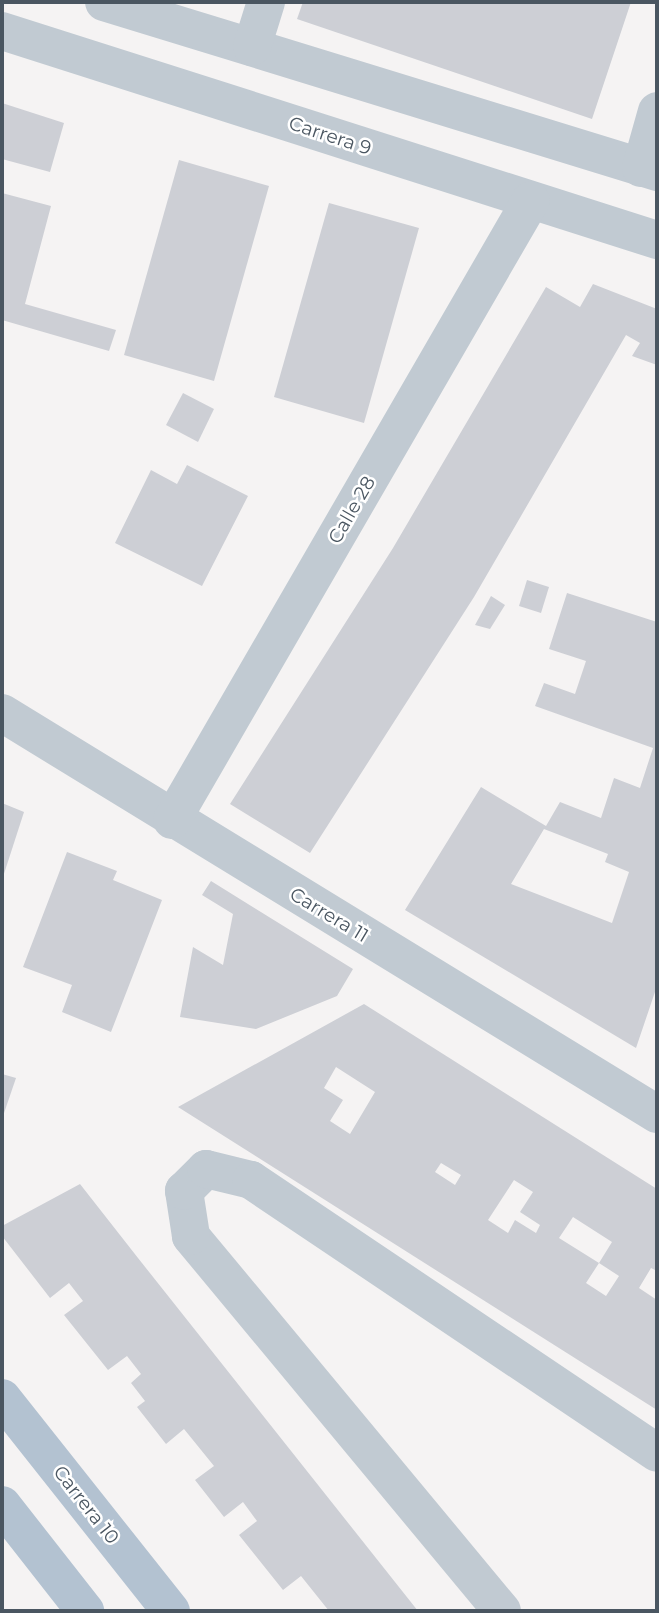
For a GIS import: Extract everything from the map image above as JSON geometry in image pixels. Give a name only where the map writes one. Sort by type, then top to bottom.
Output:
[{"type":"main road","name":"Carrera 10","points":[[2,1398],[171,1611]]},
{"type":"main road","points":[[2,1505],[85,1611]]},
{"type":"street","points":[[104,2],[649,170],[657,111]]},
{"type":"street","points":[[252,47],[266,2]]},
{"type":"street","name":"Carrera 9","points":[[2,32],[657,240]]},
{"type":"street","name":"Calle 28","points":[[172,820],[531,200]]},
{"type":"street","name":"Carrera 11","points":[[2,713],[172,820],[657,1112]]},
{"type":"street","points":[[502,1611],[191,1236],[184,1191],[206,1169],[251,1180],[657,1453]]},
{"type":"building","points":[[303,2],[631,2],[592,119],[297,19]]},
{"type":"building","points":[[2,103],[64,123],[50,172],[2,159]]},
{"type":"building","points":[[179,160],[269,186],[214,381],[124,355]]},
{"type":"building","points":[[2,193],[51,206],[25,304],[116,330],[109,351],[2,320]]},
{"type":"building","points":[[329,203],[419,228],[364,423],[274,397]]},
{"type":"building","points":[[593,284],[657,309],[657,365],[632,356],[640,343],[626,335],[474,597],[310,853],[230,804],[393,548],[546,287],[580,307]]},
{"type":"building","points":[[183,393],[214,409],[198,442],[166,425]]},
{"type":"building","points":[[187,465],[248,496],[202,586],[115,543],[151,470],[177,484]]},
{"type":"building","points":[[527,580],[549,587],[541,613],[519,606]]},
{"type":"building","points":[[567,593],[657,622],[657,986],[636,1048],[405,910],[481,787],[546,826],[560,802],[601,818],[614,778],[640,788],[653,748],[535,706],[544,683],[575,694],[586,661],[549,649]],"holes":[[[544,829],[608,854],[605,862],[629,872],[612,923],[511,884]]]},
{"type":"building","points":[[491,596],[505,605],[490,629],[475,625]]},
{"type":"building","points":[[2,803],[24,812],[2,880]]},
{"type":"building","points":[[67,852],[117,871],[113,880],[162,900],[111,1032],[62,1012],[72,985],[23,967]]},
{"type":"building","points":[[211,881],[353,969],[337,996],[256,1029],[180,1017],[193,947],[223,965],[233,914],[202,895]]},
{"type":"building","points":[[364,1004],[657,1189],[657,1271],[651,1268],[639,1288],[657,1300],[657,1410],[178,1107]],"holes":[[[336,1067],[375,1092],[350,1134],[330,1121],[343,1100],[324,1088]],[[441,1163],[461,1175],[455,1185],[435,1172]],[[514,1180],[533,1192],[520,1212],[540,1225],[536,1233],[515,1220],[508,1233],[488,1220]],[[573,1217],[612,1242],[599,1263],[559,1238]],[[599,1263],[619,1276],[606,1296],[586,1283]]]},
{"type":"building","points":[[2,1074],[16,1078],[2,1119]]},
{"type":"building","points":[[80,1184],[418,1611],[329,1611],[301,1576],[283,1590],[239,1535],[257,1521],[243,1502],[224,1517],[195,1480],[214,1466],[184,1429],[166,1444],[137,1407],[145,1401],[131,1383],[141,1374],[127,1356],[108,1370],[64,1315],[83,1301],[69,1283],[50,1298],[2,1236],[2,1226]]}]
